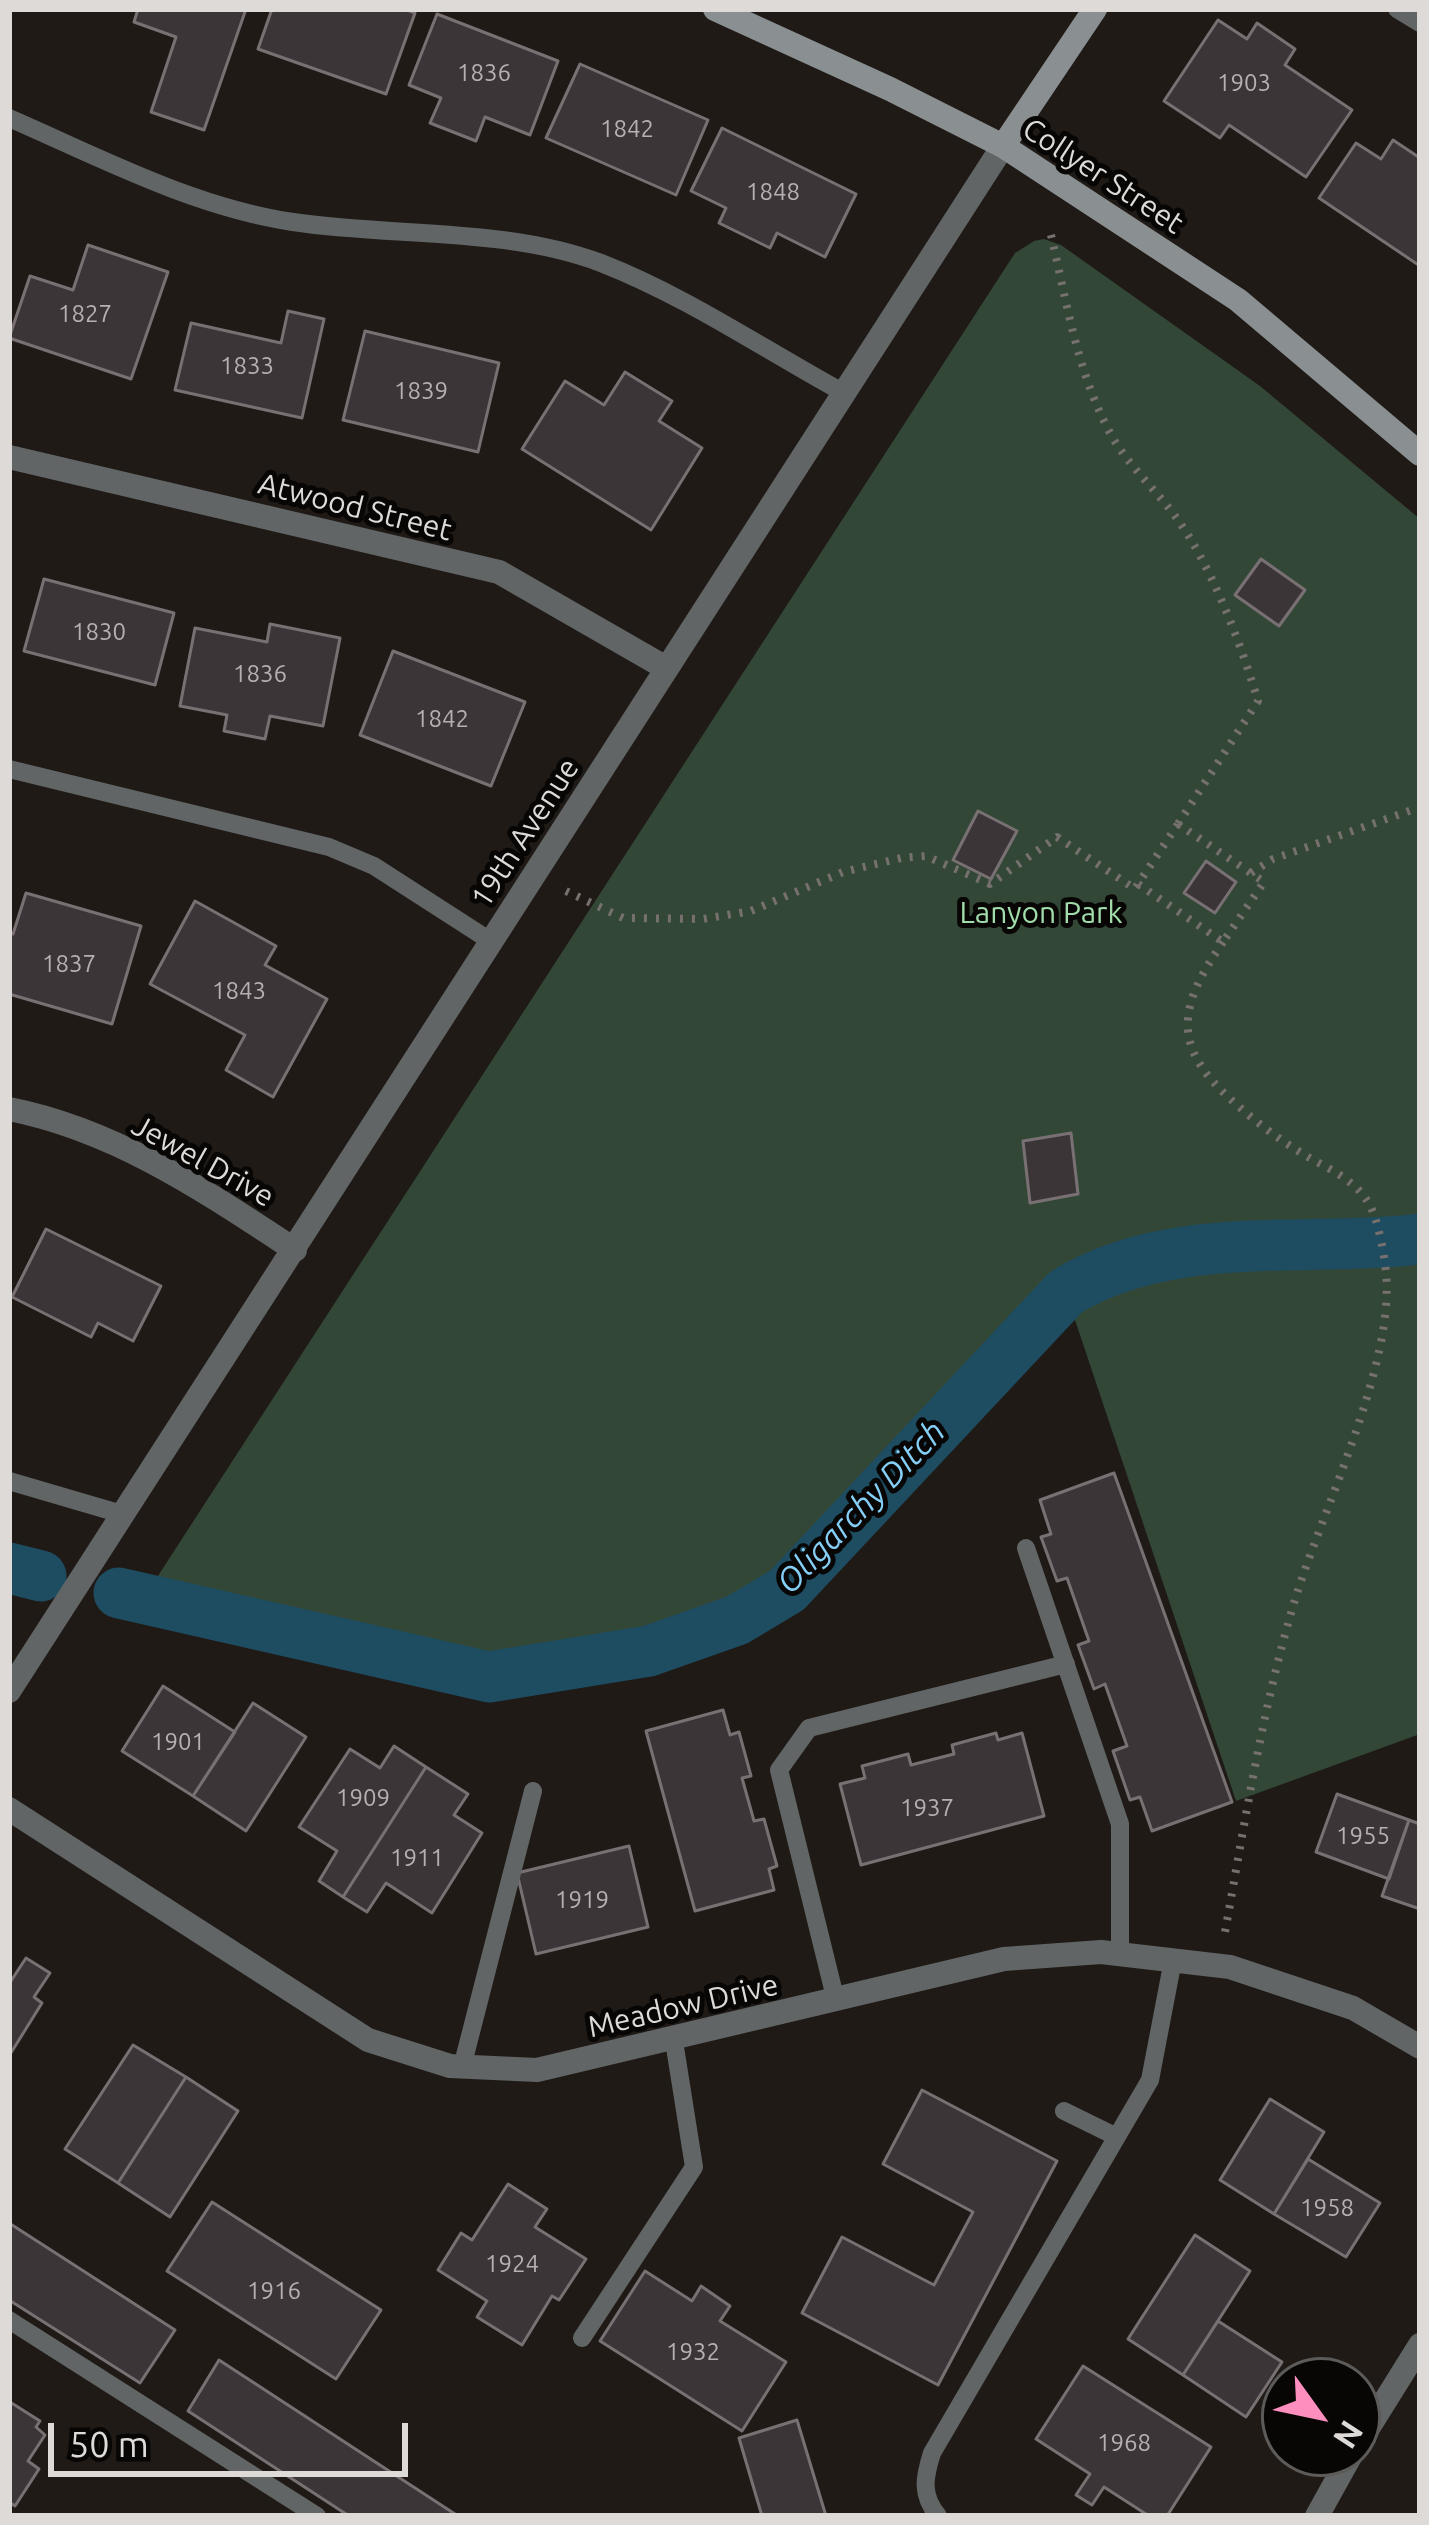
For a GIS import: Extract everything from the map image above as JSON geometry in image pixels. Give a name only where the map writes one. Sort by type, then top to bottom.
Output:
[{"type":"street","name":"Collyer Street","points":[[715,9],[1003,146],[1238,299],[1420,454]]},
{"type":"street","name":"19th Avenue","points":[[9,1690],[1095,9]]},
{"type":"street","name":"Atwood Street","points":[[9,457],[499,572],[667,668]]},
{"type":"street","name":"Jewel Drive","points":[[9,1109],[40,1115],[140,1154],[295,1250]]},
{"type":"street","name":"Meadow Drive","points":[[9,1809],[368,2040],[462,2067],[537,2071],[1004,1959],[1120,1954],[1219,1964],[1353,2008],[1420,2047]]},
{"type":"street","points":[[1381,2407],[1420,2345]]},
{"type":"street","points":[[1317,2516],[1339,2477]]},
{"type":"lane","points":[[1396,9],[1420,23]]},
{"type":"lane","points":[[9,118],[202,200],[292,222],[497,239],[598,262],[651,286],[844,393]]},
{"type":"lane","points":[[9,769],[329,847],[374,866],[492,942]]},
{"type":"lane","points":[[9,1481],[125,1515]]},
{"type":"lane","points":[[1026,1548],[1120,1824],[1120,1954]]},
{"type":"lane","points":[[836,2001],[779,1770],[808,1728],[1066,1664]]},
{"type":"lane","points":[[462,2067],[533,1791]]},
{"type":"lane","points":[[938,2516],[925,2495],[924,2479],[932,2453],[1150,2080],[1173,1960]]},
{"type":"lane","points":[[582,2338],[694,2167],[674,2041]]},
{"type":"lane","points":[[1064,2111],[1115,2136]]},
{"type":"lane","points":[[9,2320],[317,2516]]},
{"type":"path","points":[[536,872],[588,904],[623,918],[703,919],[751,911],[843,872],[901,858],[926,856],[990,884],[1057,837],[1135,889],[1258,701],[1191,542],[1120,452],[1096,404],[1051,235]]},
{"type":"path","points":[[1251,873],[1274,859],[1420,807]]},
{"type":"path","points":[[1178,824],[1264,883],[1190,1000],[1188,1044],[1197,1065],[1236,1105],[1288,1144],[1349,1180],[1370,1204],[1386,1273],[1381,1344],[1374,1370],[1305,1569],[1273,1685],[1219,1964]]},
{"type":"path","points":[[1138,884],[1223,942]]},
{"type":"green space","name":"Lanyon Park","points":[[1044,239],[1061,245],[1260,386],[1420,519],[1420,1734],[1236,1801],[1066,1293],[787,1590],[737,1620],[649,1651],[489,1677],[143,1599],[1015,253]]},
{"type":"building","points":[[138,9],[246,9],[204,130],[151,112],[176,37],[134,22]]},
{"type":"building","points":[[272,9],[405,9],[415,13],[386,94],[258,49]]},
{"type":"building","points":[[437,14],[558,61],[530,135],[485,117],[476,141],[430,123],[441,98],[409,85]]},
{"type":"building","points":[[1218,20],[1247,39],[1257,23],[1295,49],[1285,65],[1352,110],[1306,177],[1229,125],[1220,138],[1164,101]]},
{"type":"building","points":[[580,64],[708,120],[676,195],[546,138]]},
{"type":"building","points":[[722,128],[856,194],[825,257],[777,233],[770,248],[719,223],[726,208],[691,191]]},
{"type":"building","points":[[1393,140],[1420,158],[1420,266],[1319,198],[1356,143],[1381,159]]},
{"type":"building","points":[[88,245],[168,272],[131,379],[9,338],[30,276],[73,290]]},
{"type":"building","points":[[288,311],[324,319],[302,418],[175,390],[191,323],[281,343]]},
{"type":"building","points":[[365,331],[499,363],[478,452],[343,420]]},
{"type":"building","points":[[625,372],[672,401],[659,421],[702,448],[651,530],[522,449],[565,381],[604,405]]},
{"type":"building","points":[[1261,559],[1305,590],[1279,626],[1235,595]]},
{"type":"building","points":[[44,579],[174,613],[155,685],[24,651]]},
{"type":"building","points":[[270,624],[340,638],[323,726],[270,716],[265,739],[224,731],[227,715],[180,706],[195,628],[267,642]]},
{"type":"building","points":[[393,651],[525,702],[491,786],[360,735]]},
{"type":"building","points":[[978,811],[1017,831],[991,879],[953,860]]},
{"type":"building","points":[[1206,861],[1236,882],[1215,913],[1184,893]]},
{"type":"building","points":[[26,893],[141,926],[112,1024],[9,994],[9,933],[13,934]]},
{"type":"building","points":[[195,901],[276,946],[265,965],[327,999],[273,1097],[226,1070],[245,1035],[150,984]]},
{"type":"building","points":[[1071,1133],[1078,1194],[1030,1203],[1023,1141]]},
{"type":"building","points":[[46,1229],[161,1286],[133,1341],[98,1323],[91,1337],[12,1297]]},
{"type":"building","points":[[1114,1473],[1232,1802],[1152,1831],[1140,1797],[1130,1800],[1113,1751],[1127,1746],[1105,1684],[1094,1689],[1078,1645],[1089,1641],[1067,1578],[1057,1581],[1041,1537],[1051,1534],[1040,1500]]},
{"type":"building","points":[[163,1686],[235,1732],[193,1796],[122,1751]]},
{"type":"building","points":[[253,1703],[306,1737],[246,1831],[193,1796]]},
{"type":"building","points":[[723,1710],[730,1735],[739,1732],[751,1776],[742,1778],[754,1821],[764,1819],[777,1866],[769,1869],[774,1890],[695,1911],[646,1731]]},
{"type":"building","points":[[996,1733],[998,1740],[1022,1733],[1044,1816],[861,1865],[840,1784],[865,1778],[862,1766],[908,1754],[911,1765],[954,1754],[952,1745]]},
{"type":"building","points":[[394,1746],[426,1767],[343,1897],[319,1881],[337,1851],[299,1827],[350,1749],[380,1768]]},
{"type":"building","points":[[426,1767],[468,1794],[454,1815],[482,1833],[432,1913],[386,1883],[367,1912],[343,1897]]},
{"type":"building","points":[[1337,1794],[1409,1820],[1389,1879],[1316,1852]]},
{"type":"building","points":[[1409,1820],[1420,1824],[1420,1909],[1382,1896]]},
{"type":"building","points":[[629,1846],[648,1927],[536,1954],[517,1873]]},
{"type":"building","points":[[26,1958],[50,1973],[34,1997],[42,2003],[9,2056],[9,1984]]},
{"type":"building","points":[[133,2045],[186,2077],[118,2183],[65,2149]]},
{"type":"building","points":[[186,2077],[238,2111],[170,2217],[118,2183]]},
{"type":"building","points":[[922,2090],[1057,2161],[938,2385],[802,2313],[842,2237],[934,2285],[973,2212],[883,2164]]},
{"type":"building","points":[[1270,2099],[1324,2132],[1274,2214],[1220,2180]]},
{"type":"building","points":[[1308,2159],[1380,2203],[1346,2257],[1274,2214]]},
{"type":"building","points":[[508,2184],[547,2209],[535,2227],[586,2259],[559,2300],[552,2296],[522,2345],[477,2317],[487,2301],[438,2270],[461,2233],[472,2240]]},
{"type":"building","points":[[212,2202],[381,2310],[336,2379],[167,2271]]},
{"type":"building","points":[[9,2223],[175,2330],[140,2383],[9,2300]]},
{"type":"building","points":[[1195,2235],[1250,2271],[1183,2375],[1128,2339]]},
{"type":"building","points":[[645,2271],[692,2301],[701,2286],[730,2306],[720,2321],[786,2362],[742,2431],[600,2341]]},
{"type":"building","points":[[1218,2321],[1274,2357],[1261,2357],[1261,2394],[1246,2417],[1183,2375]]},
{"type":"building","points":[[219,2360],[458,2516],[349,2516],[188,2411]]},
{"type":"building","points":[[1083,2366],[1211,2447],[1167,2516],[1149,2516],[1104,2487],[1092,2505],[1076,2495],[1090,2474],[1036,2439]]},
{"type":"building","points":[[10,2402],[40,2421],[36,2427],[45,2435],[28,2461],[39,2469],[15,2506],[9,2502]]},
{"type":"building","points":[[797,2420],[826,2516],[762,2516],[739,2438]]},
{"type":"waterway","name":"Oligarchy Ditch","points":[[119,1593],[489,1677],[649,1651],[737,1620],[787,1590],[1066,1292],[1106,1272],[1193,1251],[1420,1239]]},
{"type":"waterway","name":"Oligarchy Ditch","points":[[9,1568],[41,1576]]}]
